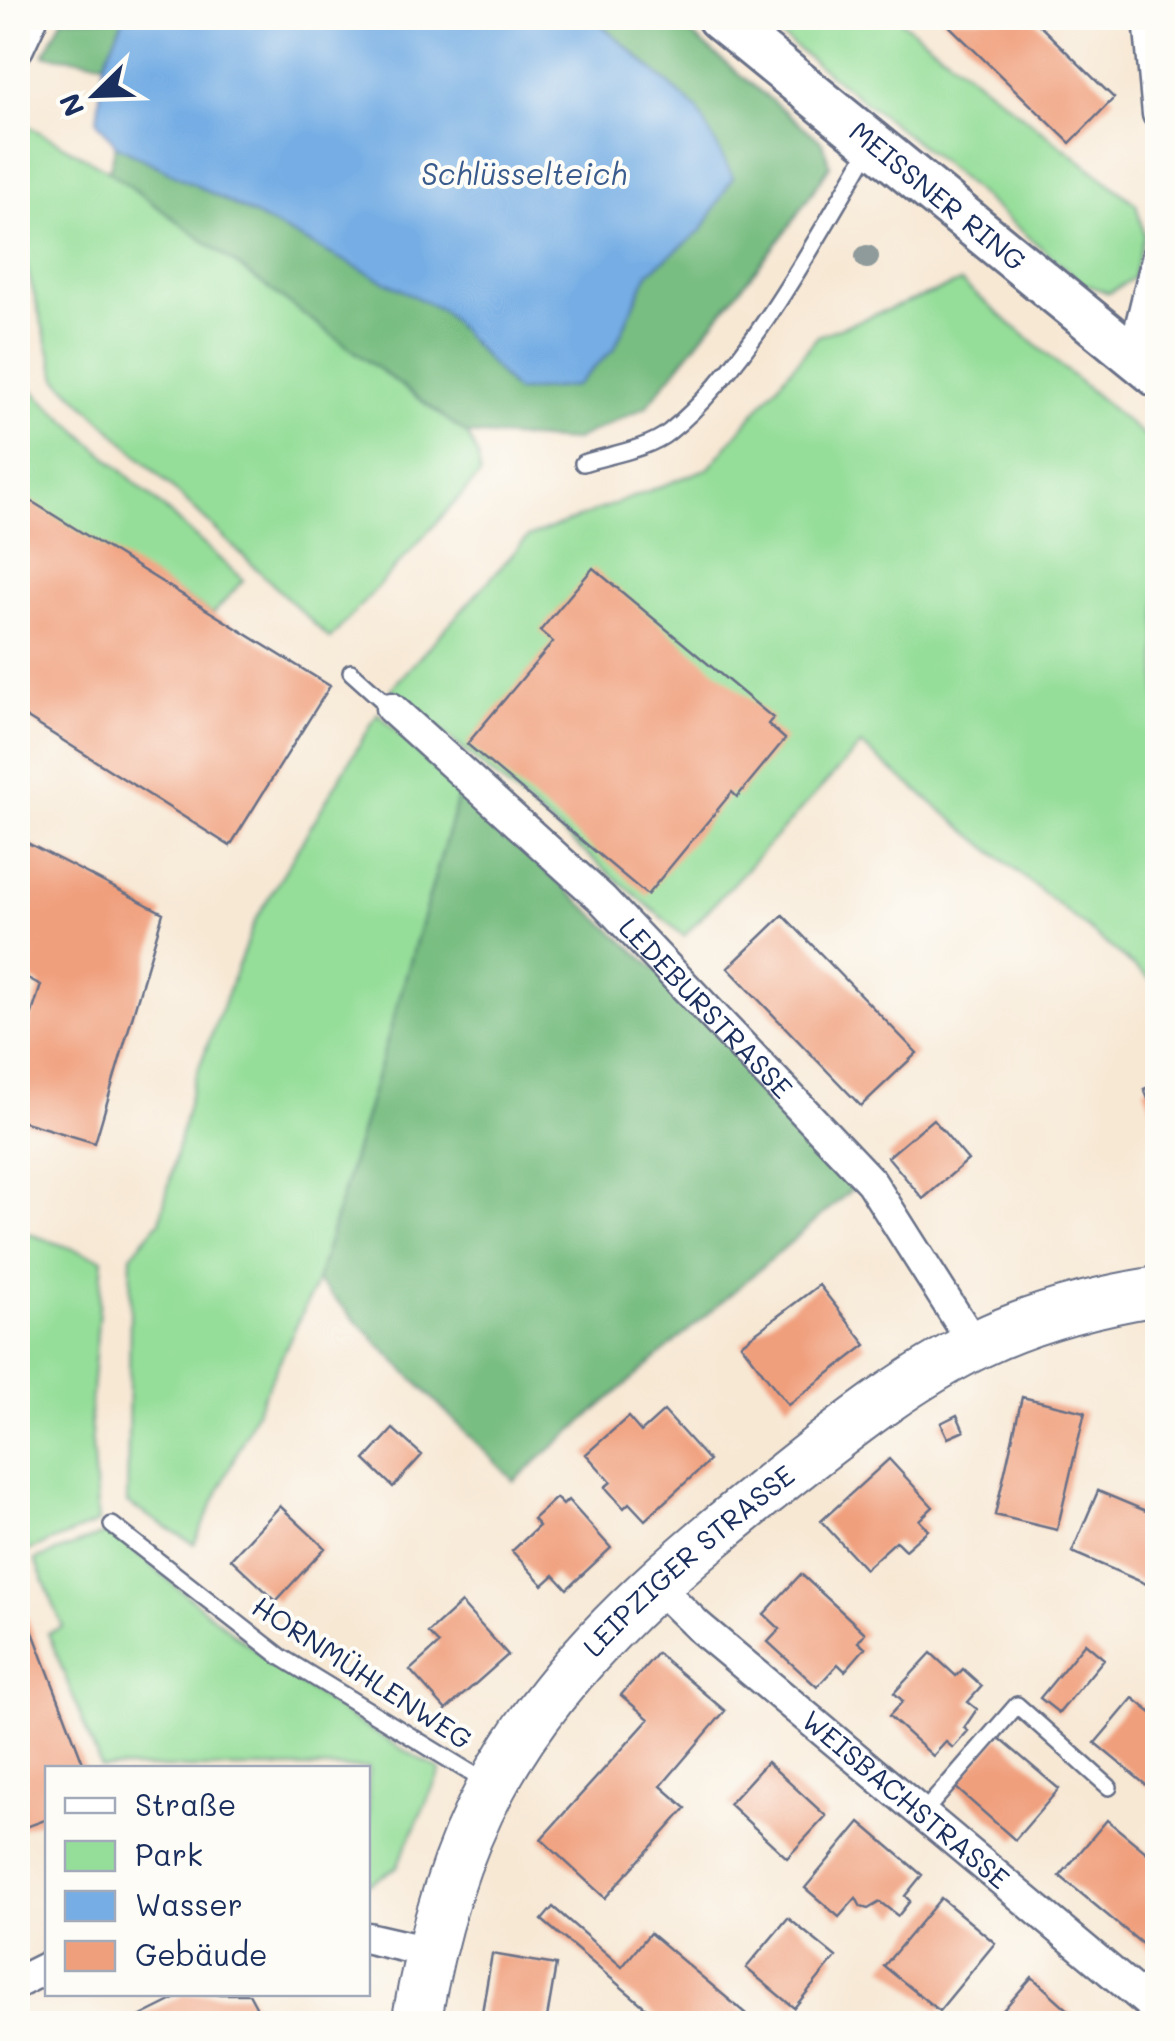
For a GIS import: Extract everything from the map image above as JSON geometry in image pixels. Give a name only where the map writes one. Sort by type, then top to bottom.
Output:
[{"type":"main road","name":"MEISSNER RING","points":[[719,18],[1145,366]]},
{"type":"main road","name":"LEIPZIGER STRASSE","points":[[416,2024],[428,1952],[454,1869],[492,1786],[564,1680],[657,1586],[726,1522],[844,1430],[975,1346],[1058,1314],[1158,1291]]},
{"type":"street","points":[[18,48],[32,18]]},
{"type":"street","points":[[1150,18],[1158,114]]},
{"type":"street","points":[[1145,366],[1158,255]]},
{"type":"street","name":"LEDEBURSTRASSE","points":[[392,708],[602,899],[871,1182],[975,1346]]},
{"type":"street","name":"WEISBACHSTRASSE","points":[[657,1586],[698,1626],[1158,2011]]},
{"type":"street","points":[[370,1938],[428,1952]]},
{"type":"street","points":[[18,1982],[45,1968]]},
{"type":"lane","points":[[583,464],[667,435],[714,384],[793,279],[873,143]]},
{"type":"lane","points":[[351,672],[392,708]]},
{"type":"lane","name":"HORNMÜHLENWEG","points":[[112,1524],[281,1658],[492,1786]]},
{"type":"lane","points":[[924,1813],[1017,1706],[1109,1787]]},
{"type":"green space","points":[[63,18],[124,18],[104,62],[44,55]]},
{"type":"green space","points":[[594,18],[671,18],[822,142],[830,166],[783,235],[646,407],[573,441],[467,434],[109,171],[116,145],[444,311],[516,392],[614,349],[648,273],[702,230],[698,110]]},
{"type":"green space","points":[[758,18],[897,18],[1136,204],[1144,235],[1133,278],[1109,293],[1082,283],[943,163]]},
{"type":"green space","points":[[18,120],[109,171],[467,434],[478,456],[480,475],[330,639],[57,378],[27,269],[18,255]]},
{"type":"green space","points":[[961,282],[1157,447],[1157,985],[861,745],[684,936],[391,689],[528,537],[709,468],[818,336]]},
{"type":"green space","points":[[18,377],[243,580],[213,614],[18,497]]},
{"type":"green space","points":[[378,713],[459,794],[317,1281],[194,1544],[127,1503],[131,1255],[160,1221],[193,1083],[255,921]]},
{"type":"green space","points":[[459,794],[661,974],[857,1185],[514,1481],[317,1281]]},
{"type":"green space","points":[[18,1230],[103,1259],[90,1417],[98,1523],[18,1555]]},
{"type":"green space","points":[[112,1531],[269,1661],[352,1718],[441,1770],[397,1867],[370,1884],[370,1766],[100,1766],[48,1633],[63,1627],[35,1560]]},
{"type":"water","name":"Schlüsselteich","points":[[124,18],[594,18],[698,110],[733,177],[702,230],[648,273],[614,349],[575,386],[516,392],[443,311],[116,145],[97,121],[104,62]]},
{"type":"building","points":[[941,18],[1032,18],[1114,98],[1070,143]]},
{"type":"building","points":[[18,493],[330,686],[230,846],[18,712]]},
{"type":"building","points":[[593,568],[773,718],[768,724],[785,739],[737,797],[732,792],[647,895],[467,744],[553,642],[540,631]]},
{"type":"building","points":[[18,838],[163,913],[95,1143],[18,1120],[18,1036],[24,1038],[41,985],[18,973]]},
{"type":"building","points":[[783,915],[917,1053],[861,1106],[728,968]]},
{"type":"building","points":[[1158,1083],[1158,1121],[1157,1121],[1144,1089]]},
{"type":"building","points":[[933,1119],[968,1160],[923,1199],[888,1157]]},
{"type":"building","points":[[819,1285],[866,1345],[788,1405],[741,1344]]},
{"type":"building","points":[[1022,1397],[1085,1412],[1057,1530],[995,1515]]},
{"type":"building","points":[[664,1411],[709,1461],[645,1520],[629,1503],[624,1508],[605,1487],[611,1482],[586,1454],[628,1417],[641,1432]]},
{"type":"building","points":[[957,1415],[964,1431],[948,1438],[941,1423]]},
{"type":"building","points":[[393,1429],[422,1455],[393,1487],[365,1460]]},
{"type":"building","points":[[889,1459],[933,1507],[919,1520],[928,1530],[905,1550],[896,1541],[865,1569],[821,1521]]},
{"type":"building","points":[[1098,1491],[1158,1516],[1158,1589],[1072,1552]]},
{"type":"building","points":[[556,1498],[563,1505],[568,1500],[611,1548],[567,1589],[554,1575],[543,1585],[512,1551],[539,1526],[533,1519]]},
{"type":"building","points":[[280,1506],[325,1548],[276,1601],[231,1559]]},
{"type":"building","points":[[801,1574],[865,1633],[858,1642],[865,1648],[845,1671],[838,1664],[817,1687],[768,1642],[780,1629],[764,1614]]},
{"type":"building","points":[[18,1593],[84,1766],[45,1766],[45,1820],[18,1830]]},
{"type":"building","points":[[461,1603],[508,1655],[446,1710],[410,1670],[439,1644],[428,1633]]},
{"type":"building","points":[[1085,1643],[1104,1659],[1059,1713],[1040,1698]]},
{"type":"building","points":[[657,1653],[725,1711],[661,1786],[686,1808],[605,1898],[541,1839],[649,1719],[621,1695]]},
{"type":"building","points":[[931,1653],[956,1676],[963,1669],[982,1686],[968,1702],[977,1709],[964,1728],[968,1731],[953,1748],[946,1742],[933,1756],[889,1716],[903,1701],[894,1693]]},
{"type":"building","points":[[1133,1698],[1158,1718],[1158,1795],[1095,1743]]},
{"type":"building","points":[[998,1737],[1059,1789],[1015,1840],[955,1787]]},
{"type":"building","points":[[767,1762],[826,1816],[787,1858],[729,1804]]},
{"type":"building","points":[[1107,1820],[1158,1862],[1158,1957],[1060,1876]]},
{"type":"building","points":[[860,1822],[922,1875],[905,1896],[910,1901],[898,1916],[880,1902],[868,1909],[861,1907],[856,1898],[839,1917],[805,1888]]},
{"type":"building","points":[[941,1898],[995,1943],[939,2011],[884,1966]]},
{"type":"building","points":[[553,1907],[622,1967],[650,1933],[746,2014],[738,2024],[665,2024],[542,1920]]},
{"type":"building","points":[[788,1918],[836,1957],[794,2008],[746,1968]]},
{"type":"building","points":[[492,1954],[556,1965],[546,2024],[480,2024]]},
{"type":"building","points":[[1032,1977],[1084,2024],[991,2024]]},
{"type":"building","points":[[181,1996],[250,1996],[256,2007],[256,2024],[125,2024]]}]
